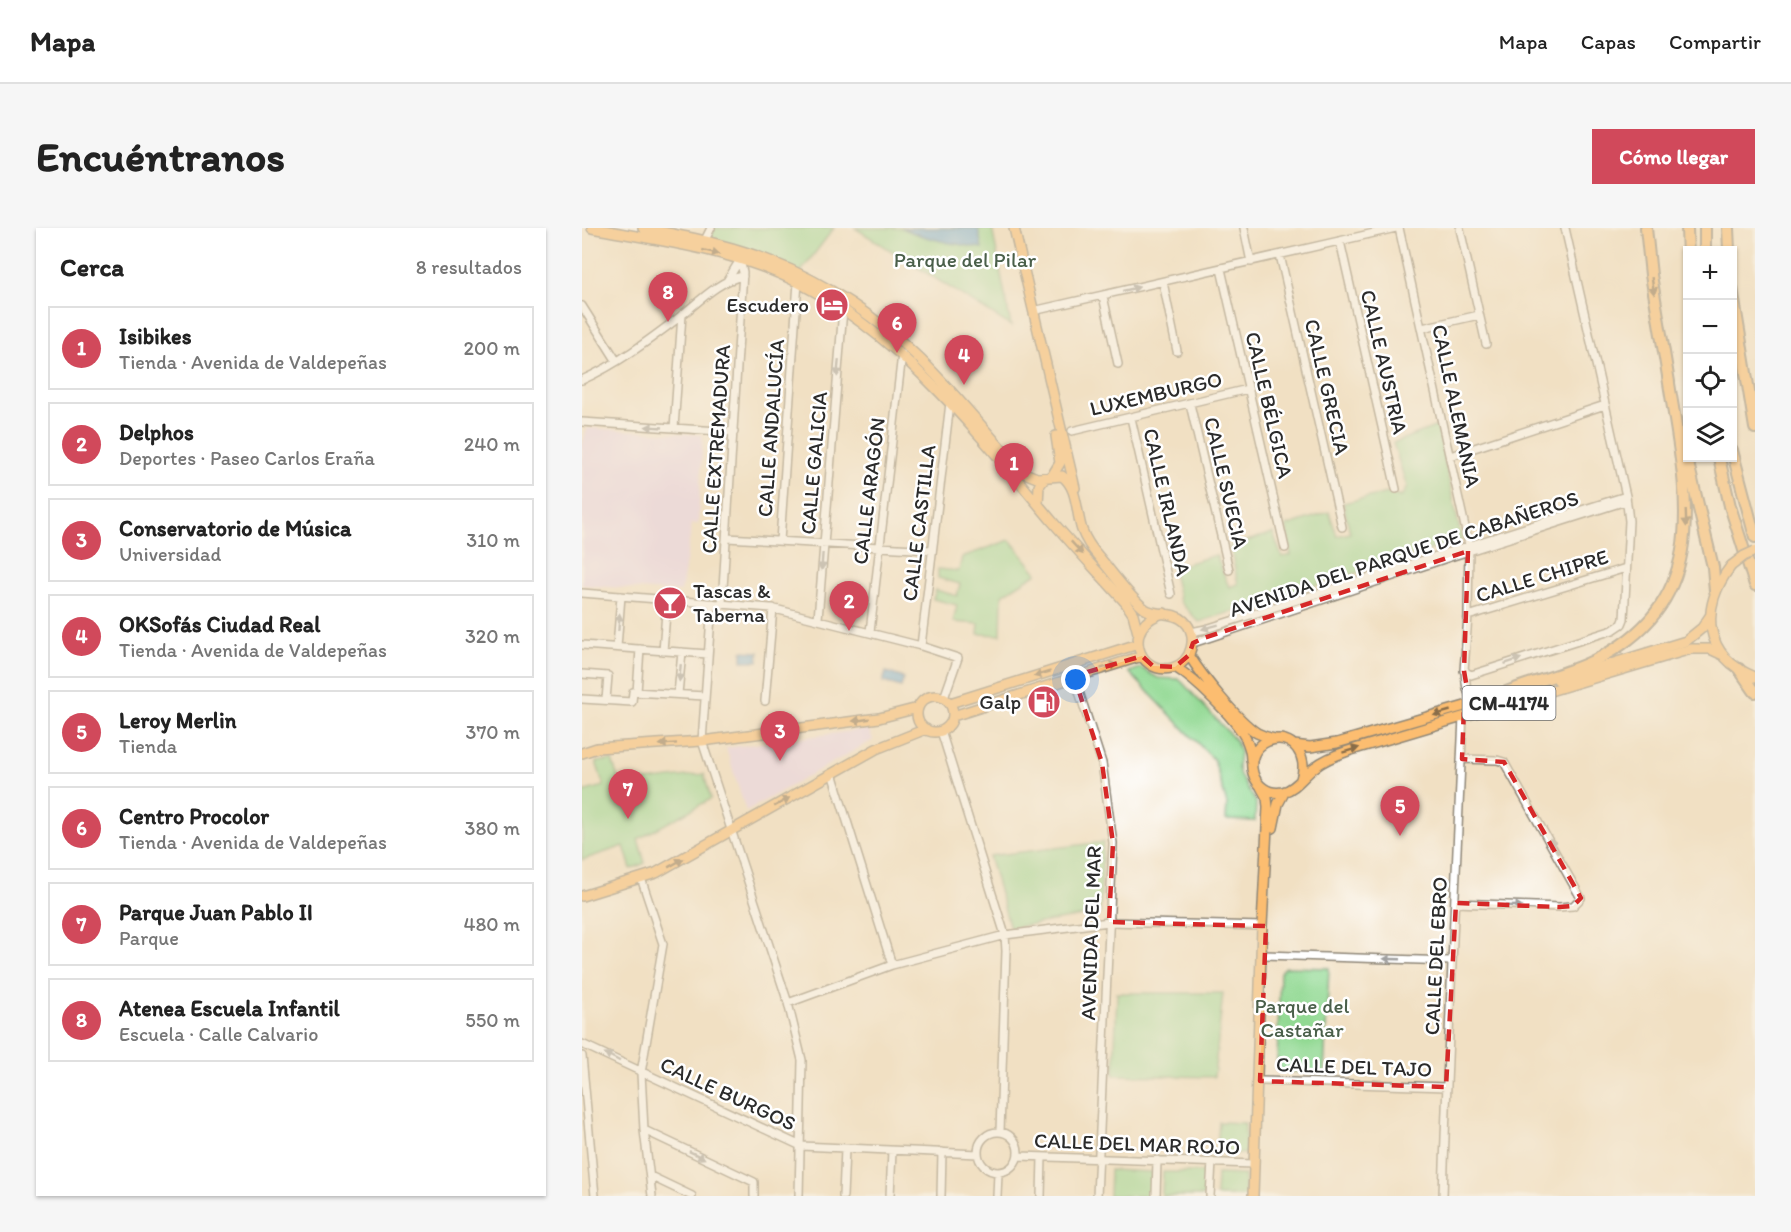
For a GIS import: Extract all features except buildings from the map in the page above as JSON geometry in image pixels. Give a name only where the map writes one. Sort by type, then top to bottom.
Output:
[{"type":"highway","points":[[1485,701],[1515,688],[1581,667],[1608,653],[1641,630],[1668,593],[1681,562],[1686,530],[1681,459],[1651,275],[1646,228]]},
{"type":"highway","points":[[1687,228],[1688,246]]},
{"type":"highway","points":[[1705,228],[1705,246]]},
{"type":"highway","points":[[1728,228],[1729,246]]},
{"type":"highway","points":[[1734,300],[1755,428]]},
{"type":"highway","points":[[1668,377],[1713,567],[1715,591]]},
{"type":"highway","points":[[1720,462],[1730,506],[1755,585]]},
{"type":"highway","points":[[1735,462],[1755,537]]},
{"type":"highway","points":[[1738,669],[1755,692]]},
{"type":"main road","points":[[592,228],[742,255],[798,282],[843,309],[902,354],[950,403],[992,448],[1125,602],[1133,614],[1142,656],[1154,666],[1168,669],[1183,662],[1189,655],[1193,643],[1191,632],[1184,621],[1175,615],[1146,610],[1091,547],[1082,531],[1069,482],[1062,476],[1029,476],[1022,472],[922,360],[880,323],[799,274],[705,240],[643,228]]},
{"type":"main road","points":[[1008,228],[1060,455],[1060,463],[1039,486],[1038,504]]},
{"type":"main road","points":[[1014,228],[1074,482],[1074,496]]},
{"type":"main road","points":[[1755,551],[1731,566],[1715,591],[1710,616],[1715,639],[1723,655],[1738,669],[1755,678]]},
{"type":"main road","points":[[1138,633],[1145,622],[1153,616],[1164,613]]},
{"type":"main road","name":"CM-4174","points":[[1294,745],[1310,747],[1337,743],[1686,641],[1702,628],[1710,616]]},
{"type":"main road","points":[[947,700],[953,716],[951,723],[941,731],[934,732],[926,729],[918,720],[918,708],[922,701],[932,696],[947,700],[1138,644]]},
{"type":"main road","name":"CM-4174","points":[[1301,778],[1333,756],[1691,649],[1710,649],[1723,655]]},
{"type":"main road","points":[[1189,655],[1200,672],[1251,728],[1275,740]]},
{"type":"main road","points":[[953,716],[1142,656]]},
{"type":"main road","points":[[1175,667],[1198,683],[1241,731],[1249,745],[1253,775],[1267,798],[1254,1164],[1255,1196]]},
{"type":"main road","points":[[582,753],[597,748],[702,741],[879,718],[918,708]]},
{"type":"main road","points":[[582,896],[641,878],[670,866],[876,749],[926,729]]},
{"type":"main road","points":[[1251,761],[1260,746],[1275,740],[1294,745],[1303,757],[1301,778],[1297,784],[1285,791],[1276,792],[1261,787]]},
{"type":"main road","points":[[1255,1196],[1264,955],[1274,818],[1280,798],[1285,791]]},
{"type":"street","points":[[705,240],[711,228]]},
{"type":"street","points":[[1244,228],[1251,262]]},
{"type":"street","points":[[1033,312],[1398,228]]},
{"type":"street","name":"CALLE ALEMANIA","points":[[1398,228],[1469,548],[1465,664],[1468,694],[1473,700],[1485,701]]},
{"type":"street","points":[[1466,673],[1471,675],[1613,630],[1622,624],[1625,611],[1629,521],[1626,499],[1565,228]]},
{"type":"street","points":[[1460,229],[1486,344]]},
{"type":"street","name":"CALLE AUSTRIA","points":[[1340,241],[1396,489]]},
{"type":"street","name":"CALLE EXTREMADURA","points":[[722,604],[743,276],[742,255]]},
{"type":"street","points":[[727,281],[742,255]]},
{"type":"street","name":"CALLE GRECIA","points":[[1280,255],[1342,527]]},
{"type":"street","name":"CALLE BÉLGICA","points":[[1221,269],[1285,548]]},
{"type":"street","points":[[582,380],[650,340],[704,296],[727,281],[743,276]]},
{"type":"street","name":"CALLE ANDALUCÍA","points":[[780,541],[798,282]]},
{"type":"street","points":[[1162,282],[1177,351]]},
{"type":"street","points":[[1103,296],[1118,364]]},
{"type":"street","points":[[582,306],[616,360]]},
{"type":"street","name":"CALLE GALICIA","points":[[818,619],[843,309]]},
{"type":"street","points":[[674,428],[682,315]]},
{"type":"street","points":[[1422,328],[1479,315]]},
{"type":"street","name":"CALLE ARAGÓN","points":[[870,632],[902,354]]},
{"type":"street","name":"LUXEMBURGO","points":[[1072,432],[1248,389]]},
{"type":"street","name":"CALLE CASTILLA","points":[[921,646],[950,403]]},
{"type":"street","name":"CALLE SUECIA","points":[[1190,404],[1229,570]]},
{"type":"street","points":[[1450,456],[1605,405]]},
{"type":"street","name":"CALLE IRLANDA","points":[[1131,418],[1171,594]]},
{"type":"street","points":[[582,423],[734,432]]},
{"type":"street","name":"AVENIDA DEL PARQUE DE CABAÑEROS","points":[[1191,632],[1626,499]]},
{"type":"street","points":[[727,538],[932,550]]},
{"type":"street","name":"AVENIDA DEL PARQUE DE CABAÑEROS","points":[[1193,643],[1469,548]]},
{"type":"street","name":"CALLE CHIPRE","points":[[1468,616],[1626,568]]},
{"type":"street","points":[[582,593],[773,608],[921,646],[958,658],[947,700]]},
{"type":"street","points":[[617,647],[621,597]]},
{"type":"street","points":[[663,651],[667,600]]},
{"type":"street","points":[[712,603],[702,741],[788,1003],[802,1060],[799,1196]]},
{"type":"street","points":[[765,701],[773,608]]},
{"type":"street","points":[[582,645],[708,654]]},
{"type":"street","points":[[637,692],[640,649]]},
{"type":"street","points":[[678,694],[682,652]]},
{"type":"street","points":[[582,674],[608,676],[606,700]]},
{"type":"street","name":"AVENIDA DEL MAR","points":[[1074,676],[1101,763],[1113,843],[1097,1196]]},
{"type":"street","points":[[582,699],[632,702],[633,692],[705,696]]},
{"type":"street","name":"CALLE DEL EBRO","points":[[1443,1196],[1451,961],[1456,903],[1463,717]]},
{"type":"street","points":[[941,731],[1005,935],[1000,1132]]},
{"type":"street","points":[[1456,903],[1559,907],[1573,906],[1581,898],[1504,762],[1462,759]]},
{"type":"street","points":[[832,773],[892,965]]},
{"type":"street","points":[[641,878],[663,944],[641,1073],[644,1130],[652,1196]]},
{"type":"street","points":[[788,1003],[892,965],[1005,935],[1109,922],[1262,926]]},
{"type":"street","points":[[1264,955],[1451,961]]},
{"type":"street","name":"CALLE BURGOS","points":[[582,1044],[801,1146]]},
{"type":"street","points":[[582,1056],[595,1196]]},
{"type":"street","name":"CALLE DEL TAJO","points":[[1260,1081],[1446,1087]]},
{"type":"street","points":[[644,1130],[754,1182],[754,1196]]},
{"type":"street","points":[[1000,1132],[1010,1135],[1015,1140],[1019,1156],[1011,1169],[998,1173],[984,1167],[978,1154],[979,1146],[986,1136],[1000,1132]]},
{"type":"street","points":[[801,1146],[978,1154]]},
{"type":"street","points":[[843,1196],[845,1149]]},
{"type":"street","points":[[890,1196],[892,1151]]},
{"type":"street","points":[[941,1196],[942,1152]]},
{"type":"street","name":"CALLE DEL MAR ROJO","points":[[1019,1156],[1254,1164]]},
{"type":"street","points":[[1041,1196],[1042,1157]]},
{"type":"street","points":[[1156,1196],[1157,1160]]},
{"type":"street","points":[[1210,1196],[1212,1162]]},
{"type":"street","points":[[997,1196],[998,1173]]},
{"type":"street","points":[[651,1176],[692,1196]]},
{"type":"highlighted area","points":[[1468,551],[1464,671],[1468,694],[1480,702],[1464,707],[1462,759],[1504,762],[1581,898],[1573,906],[1559,907],[1456,903],[1446,1087],[1260,1081],[1266,926],[1109,922],[1113,843],[1102,763],[1074,676],[1142,656],[1153,666],[1175,667],[1189,655],[1193,643],[1204,638]]},
{"type":"shaded area","points":[[587,428],[703,435],[698,524],[692,524],[681,592],[582,585],[582,446]]},
{"type":"shaded area","points":[[867,729],[873,740],[746,811],[726,748]]},
{"type":"green space","points":[[711,228],[834,228],[799,274],[705,240]]},
{"type":"green space","name":"Parque del Pilar","points":[[855,228],[992,228],[1011,326]]},
{"type":"green space","points":[[1437,426],[1462,540],[1199,622],[1180,602],[1172,568],[1216,555],[1229,587],[1238,584],[1230,546],[1273,533],[1282,557],[1291,555],[1286,526],[1329,512],[1337,536],[1350,533],[1343,503],[1387,493],[1401,497],[1407,487],[1393,443]]},
{"type":"green space","points":[[1010,540],[1037,573],[1002,595],[1001,635],[978,634],[979,624],[953,622],[957,605],[933,599],[936,590],[957,596],[960,584],[938,578],[938,569],[959,571],[962,557]]},
{"type":"green space","points":[[1141,668],[1158,678],[1178,679],[1182,682],[1236,741],[1240,752],[1238,768],[1240,776],[1256,802],[1255,821],[1226,820],[1227,804],[1214,760],[1129,672]]},
{"type":"green space","points":[[612,760],[620,784],[704,774],[711,799],[638,839],[645,863],[631,869],[624,846],[582,860],[582,792],[604,786],[596,762]]},
{"type":"green space","points":[[1103,842],[1100,913],[1010,928],[989,856]]},
{"type":"green space","name":"Parque del Castañar","points":[[1286,967],[1329,968],[1324,1073],[1281,1071],[1277,1065],[1280,972]]},
{"type":"green space","points":[[1117,993],[1223,993],[1214,1077],[1114,1075]]},
{"type":"green space","points":[[1219,1122],[1245,1123],[1246,1154],[1217,1152]]},
{"type":"green space","points":[[1110,1170],[1152,1172],[1151,1196],[1109,1196]]},
{"type":"green space","points":[[1163,1172],[1205,1172],[1204,1196],[1162,1196]]},
{"type":"green space","points":[[1217,1174],[1245,1175],[1245,1196],[1216,1196]]},
{"type":"water","points":[[902,228],[978,228],[982,248],[931,239]]},
{"type":"water","points":[[742,651],[759,652],[758,661],[742,661]]},
{"type":"water","points":[[886,672],[904,678],[901,687],[883,682]]},
{"type":"place","name":"Escudero","points":[[832,305]]},
{"type":"place","name":"Atenea Escuela Infantil","points":[[668,322]]},
{"type":"place","name":"Centro Procolor","points":[[897,353]]},
{"type":"place","name":"OKSofás Ciudad Real","points":[[964,385]]},
{"type":"place","name":"Isibikes","points":[[1014,493]]},
{"type":"place","name":"Tascas & Taberna","points":[[670,603]]},
{"type":"place","name":"Delphos","points":[[849,631]]},
{"type":"place","name":"Galp","points":[[1044,702]]},
{"type":"place","name":"Conservatorio de Música","points":[[780,761]]},
{"type":"place","name":"Parque Juan Pablo II","points":[[628,819]]},
{"type":"place","name":"Leroy Merlin","points":[[1400,836]]}]
